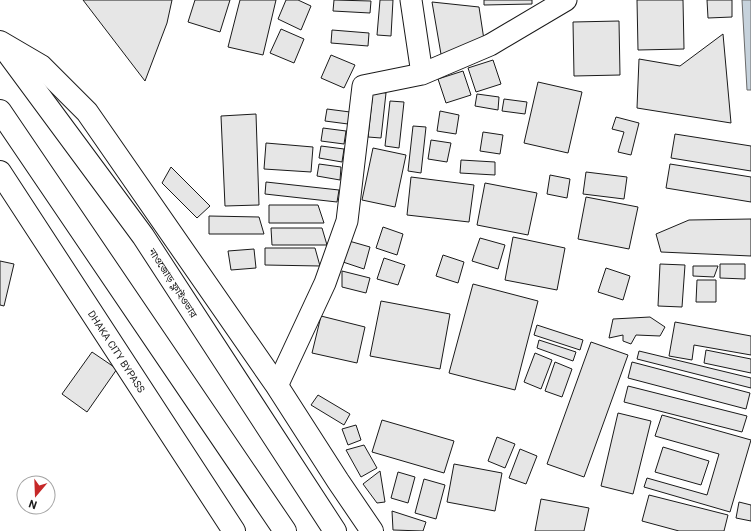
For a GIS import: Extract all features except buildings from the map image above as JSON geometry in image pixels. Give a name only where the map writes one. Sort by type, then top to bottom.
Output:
[{"type":"highway","points":[[0,42],[42,66],[87,112],[277,386],[372,531]]},
{"type":"highway","name":"নাওজোড় ফ্লাইওভার","points":[[0,42],[143,236],[335,531]]},
{"type":"highway","points":[[0,111],[286,531]]},
{"type":"highway","name":"DHAKA CITY BYPASS","points":[[0,172],[234,531]]},
{"type":"street","points":[[412,0],[422,74]]},
{"type":"street","points":[[277,386],[325,283],[347,221],[363,86],[422,74],[490,45],[566,0]]},
{"type":"shaded area","points":[[742,0],[751,0],[751,90],[747,90]]}]
